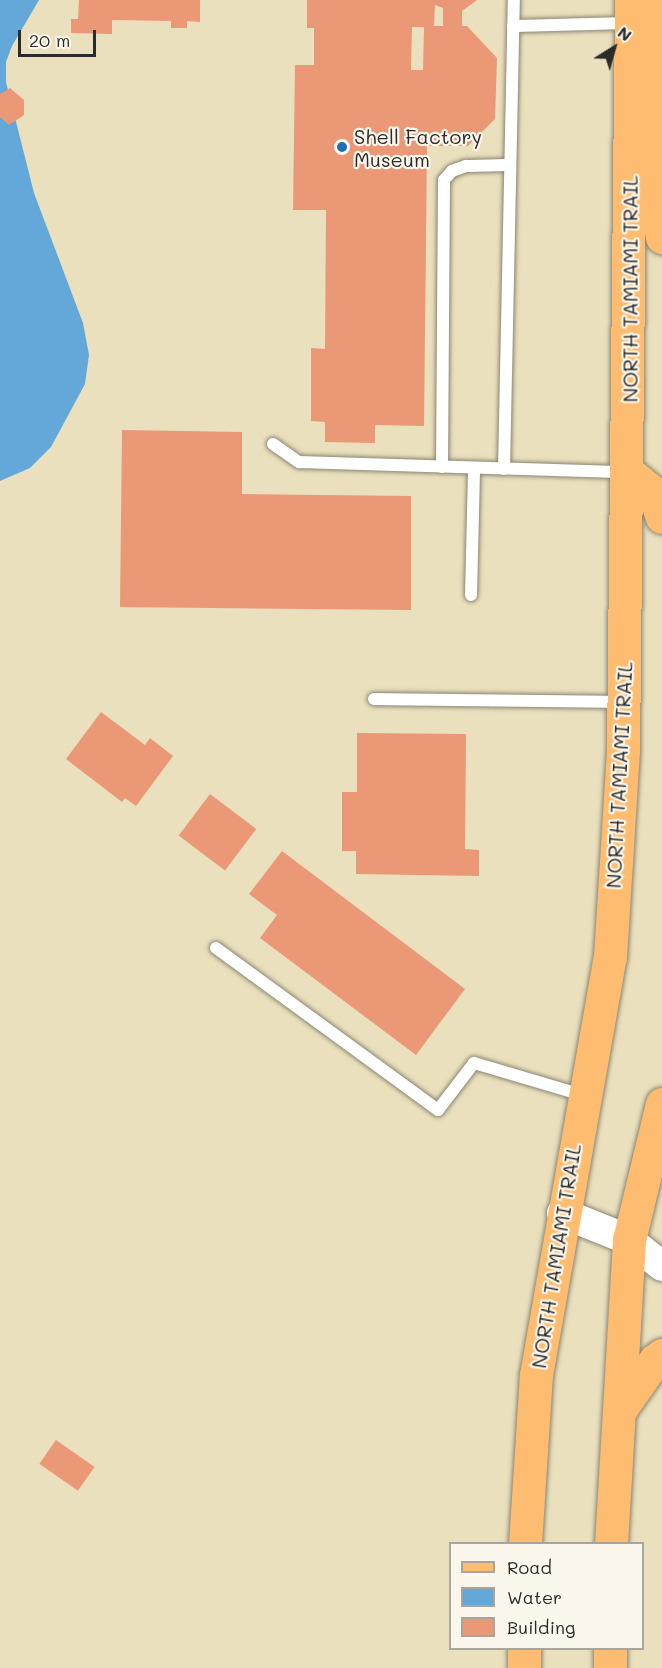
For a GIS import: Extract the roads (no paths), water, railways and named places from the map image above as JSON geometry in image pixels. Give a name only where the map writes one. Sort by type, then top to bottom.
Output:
[{"type":"main road","points":[[654,0],[654,194],[662,237]]},
{"type":"main road","name":"NORTH TAMIAMI TRAIL","points":[[525,1542],[536,1374],[562,1213],[610,957],[624,702],[631,11]]},
{"type":"main road","points":[[628,472],[654,493],[662,517]]},
{"type":"main road","points":[[611,1542],[629,1240],[662,1104]]},
{"type":"main road","points":[[620,1410],[662,1355]]},
{"type":"main road","points":[[524,1650],[524,1668]]},
{"type":"main road","points":[[610,1650],[610,1668]]},
{"type":"street","points":[[562,1213],[629,1240],[662,1266]]},
{"type":"lane","points":[[504,469],[514,0]]},
{"type":"lane","points":[[513,26],[631,11]]},
{"type":"lane","points":[[442,467],[444,180],[466,166],[510,165]]},
{"type":"lane","points":[[273,444],[299,462],[628,472]]},
{"type":"lane","points":[[471,595],[474,468]]},
{"type":"lane","points":[[374,699],[624,702]]},
{"type":"lane","points":[[216,948],[438,1110],[474,1063],[584,1096]]},
{"type":"water","points":[[0,0],[39,0],[12,46],[6,62],[6,82],[34,193],[83,323],[89,355],[85,384],[51,447],[30,468],[0,481]]},
{"type":"place","name":"Shell Factory Museum","points":[[342,147]]}]
